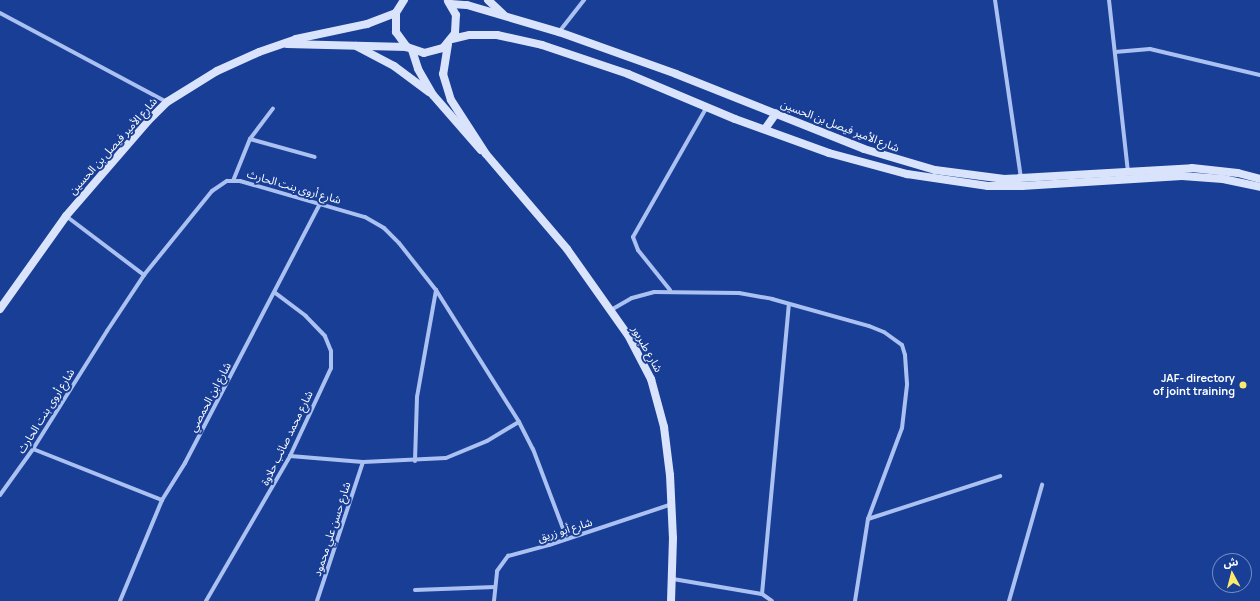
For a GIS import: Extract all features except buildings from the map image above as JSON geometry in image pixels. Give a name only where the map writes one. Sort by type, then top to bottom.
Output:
[{"type":"street","points":[[396,13],[404,0]]},
{"type":"street","points":[[488,0],[507,17]]},
{"type":"street","points":[[559,32],[584,0]]},
{"type":"street","points":[[995,0],[1021,182]]},
{"type":"street","points":[[1108,0],[1128,174]]},
{"type":"street","name":"شارع الأمير فيصل بن الحسين","points":[[449,1],[559,32],[776,113],[864,149],[906,162],[960,175],[1021,182]]},
{"type":"street","name":"شارع طبربور","points":[[449,1],[457,21],[443,68],[447,93],[486,154]]},
{"type":"street","points":[[0,13],[167,102]]},
{"type":"street","name":"شارع الأمير فيصل بن الحسين","points":[[0,309],[66,216],[148,121],[167,102],[218,71],[282,44],[367,24],[396,13]]},
{"type":"street","name":"شارع طبربور","points":[[396,13],[396,32],[409,48],[418,69],[433,95],[472,142],[486,154],[549,226],[611,310],[638,351],[655,389],[664,428],[673,504],[673,579],[671,601]]},
{"type":"street","name":"شارع الأمير فيصل بن الحسين","points":[[282,44],[352,44],[409,48],[431,53],[450,41],[470,35],[497,35],[542,45],[628,74],[707,107],[829,154],[907,174],[974,184],[1208,169],[1260,178]]},
{"type":"street","points":[[352,44],[390,63],[433,95]]},
{"type":"street","points":[[1115,52],[1150,49],[1260,75]]},
{"type":"street","points":[[670,290],[638,250],[633,237],[707,107]]},
{"type":"street","points":[[233,181],[250,139],[273,109]]},
{"type":"street","points":[[765,129],[776,113]]},
{"type":"street","points":[[250,139],[315,157]]},
{"type":"street","name":"شارع الأمير فيصل بن الحسين","points":[[1128,174],[1203,177],[1260,187]]},
{"type":"street","name":"شارع أروى بنت الحارث","points":[[0,495],[33,449],[144,275],[212,191],[223,183],[233,181],[248,182],[364,217],[384,228],[403,247],[436,290],[519,422],[536,456],[567,539]]},
{"type":"street","name":"شارع ابن الحمصي","points":[[120,601],[162,500],[185,463],[275,293],[320,204]]},
{"type":"street","points":[[66,216],[144,275]]},
{"type":"street","points":[[415,461],[417,398],[436,290]]},
{"type":"street","points":[[611,310],[643,294],[670,290],[739,293],[789,304],[884,332],[902,345],[906,355],[907,385],[902,428],[868,519],[855,601]]},
{"type":"street","name":"شارع محمد صائب حلاوة","points":[[206,601],[290,456],[329,374],[332,360],[325,336],[306,316],[275,293]]},
{"type":"street","points":[[762,594],[789,304]]},
{"type":"street","points":[[290,456],[363,462],[415,461],[446,458],[460,453],[519,422]]},
{"type":"street","points":[[33,449],[162,500]]},
{"type":"street","name":"شارع حسن علي محمود","points":[[318,601],[363,462]]},
{"type":"street","points":[[868,519],[1000,476]]},
{"type":"street","points":[[1009,601],[1042,485]]},
{"type":"street","name":"شارع أبو زريق","points":[[494,601],[497,571],[508,556],[567,539],[673,504]]},
{"type":"street","points":[[673,579],[762,594],[772,601]]},
{"type":"street","points":[[415,590],[495,587]]},
{"type":"place","name":"JAF- directory of joint training","points":[[1243,385]]}]
